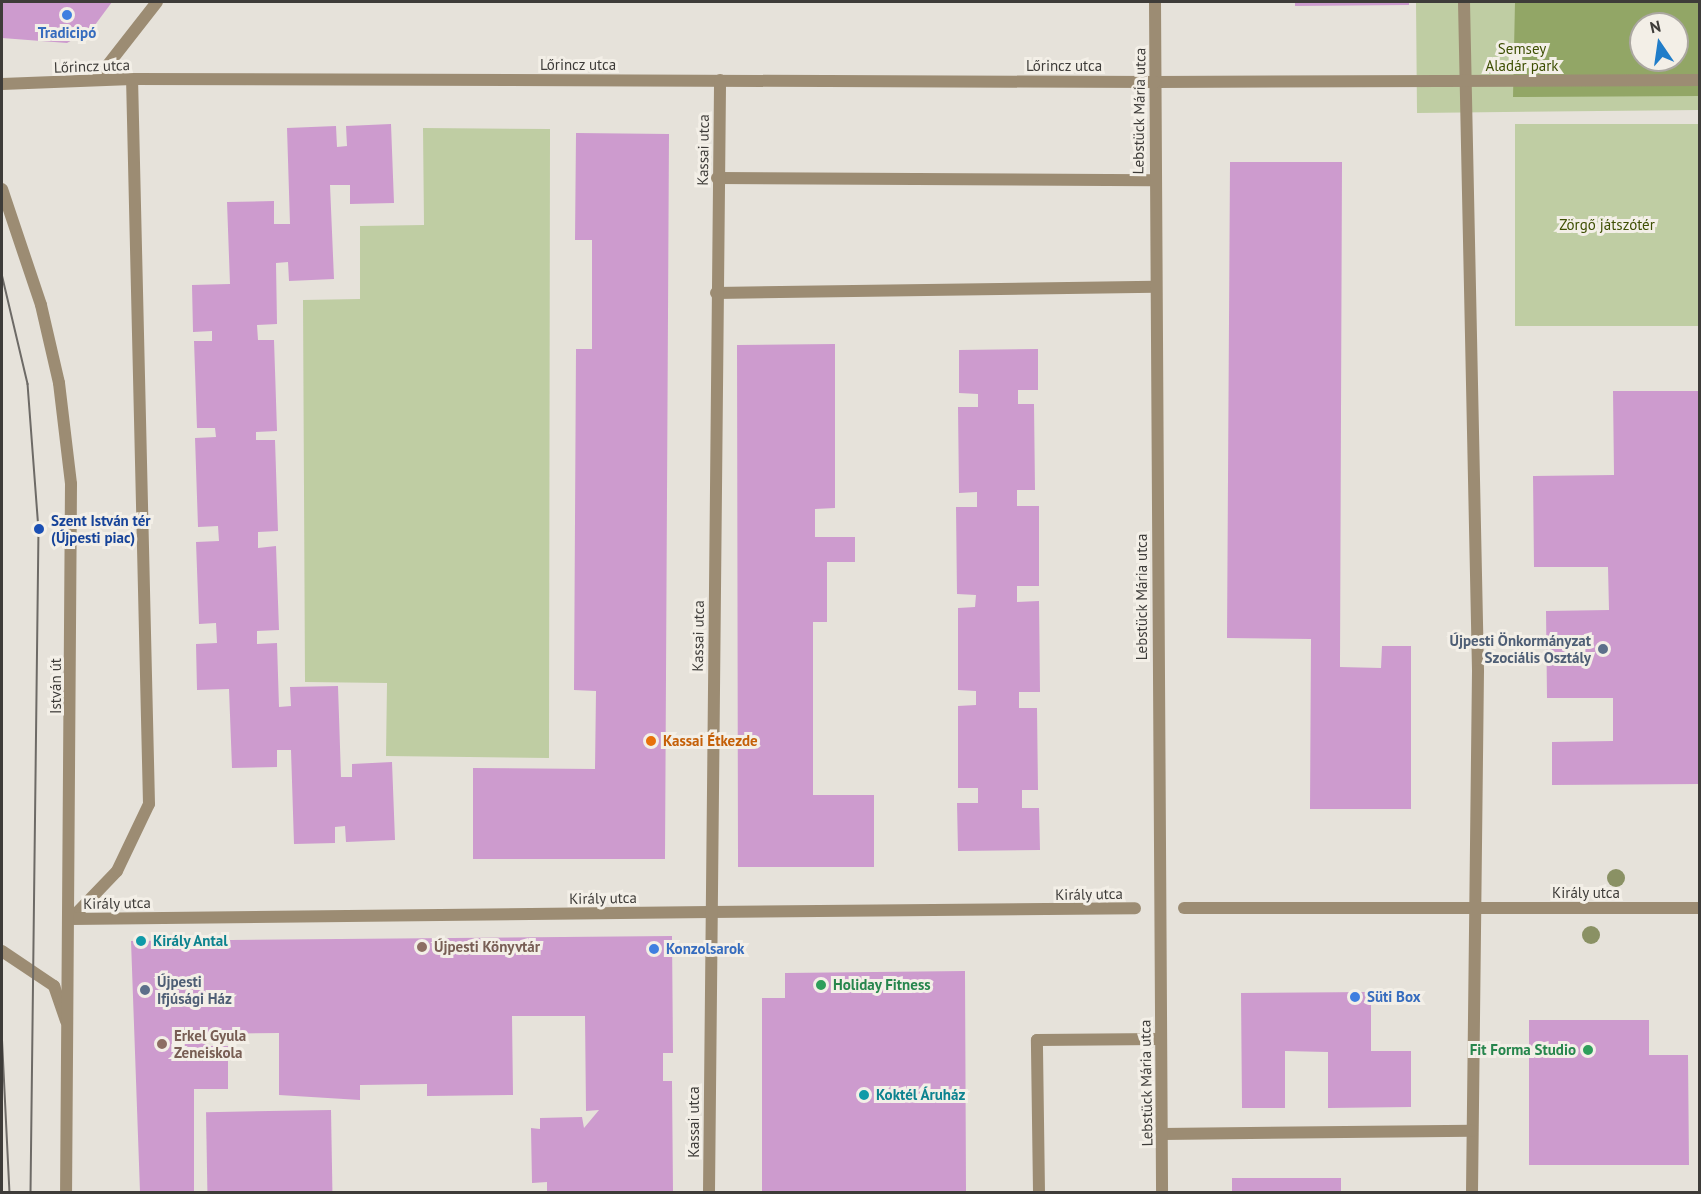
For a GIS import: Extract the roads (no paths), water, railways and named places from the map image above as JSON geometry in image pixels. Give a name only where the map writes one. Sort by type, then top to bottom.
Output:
[{"type":"street","points":[[96,80],[157,2]]},
{"type":"street","name":"Lebstück Mária utca","points":[[1155,2],[1153,180],[1162,1192]]},
{"type":"street","points":[[1464,2],[1478,671],[1473,909],[1472,1192]]},
{"type":"street","points":[[71,919],[117,871],[149,804],[132,79]]},
{"type":"street","name":"Lőrincz utca","points":[[2,84],[132,79],[1155,82],[1700,80]]},
{"type":"street","name":"Kassai utca","points":[[709,1192],[717,178],[720,80]]},
{"type":"street","points":[[717,178],[1153,180]]},
{"type":"street","name":"István út","points":[[2,189],[41,305],[59,383],[71,484],[71,919],[66,1022],[66,1192]]},
{"type":"street","points":[[716,293],[1155,287]]},
{"type":"street","name":"Király utca","points":[[1184,908],[1700,908]]},
{"type":"street","name":"Király utca","points":[[71,919],[1135,909]]},
{"type":"street","points":[[2,951],[54,986],[66,1022]]},
{"type":"street","points":[[1039,1192],[1037,1040],[1160,1039]]},
{"type":"street","points":[[1162,1134],[1472,1131]]},
{"type":"tram line","points":[[2,274],[28,384],[39,529],[31,1192]]},
{"type":"tram line","points":[[2,1030],[10,1192]]},
{"type":"place","name":"Tradicipó","points":[[67,15]]},
{"type":"place","name":"Szent István tér (Újpesti piac)","points":[[39,529]]},
{"type":"place","name":"Újpesti Önkormányzat Szociális Osztály","points":[[1603,649]]},
{"type":"place","name":"Kassai Étkezde","points":[[651,741]]},
{"type":"place","name":"Király Antal","points":[[141,941]]},
{"type":"place","name":"Újpesti Könyvtár","points":[[422,947]]},
{"type":"place","name":"Konzolsarok","points":[[654,949]]},
{"type":"place","name":"Holiday Fitness","points":[[821,985]]},
{"type":"place","name":"Újpesti Ifjúsági Ház","points":[[145,990]]},
{"type":"place","name":"Süti Box","points":[[1355,997]]},
{"type":"place","name":"Erkel Gyula Zeneiskola","points":[[162,1044]]},
{"type":"place","name":"Fit Forma Studio","points":[[1588,1050]]},
{"type":"place","name":"Koktél Áruház","points":[[864,1095]]},
{"type":"park label","name":"Semsey Aladár park","points":[[1522,56]]},
{"type":"park label","name":"Zörgő játszótér","points":[[1607,225]]}]
